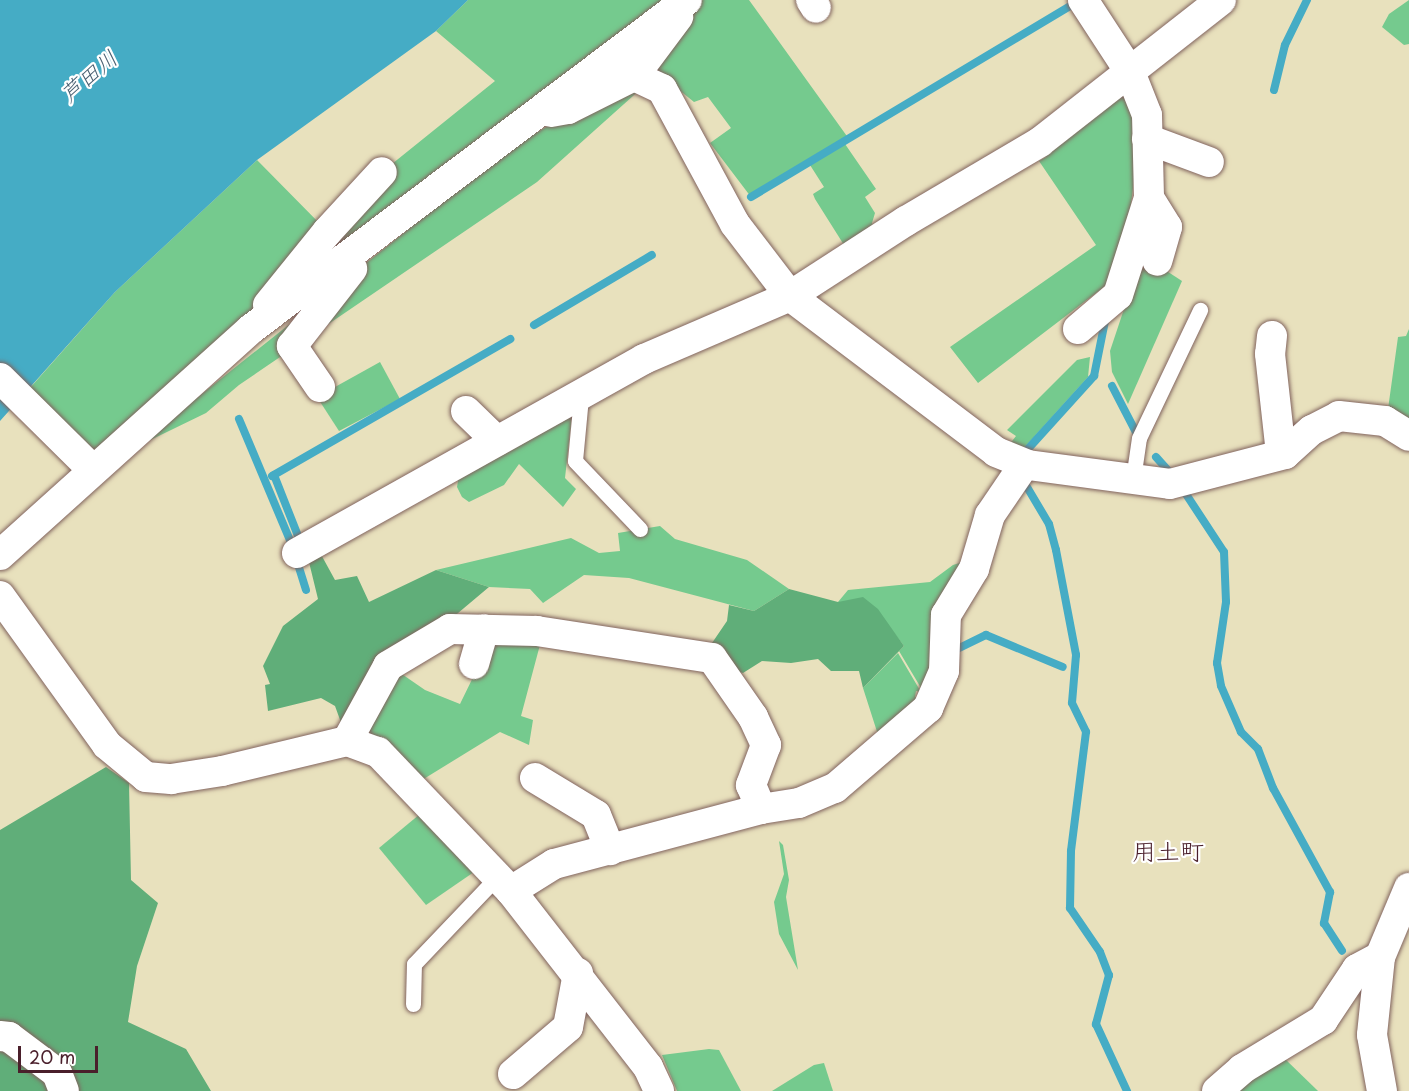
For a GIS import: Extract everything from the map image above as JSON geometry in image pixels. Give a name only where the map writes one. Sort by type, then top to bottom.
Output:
[{"type":"street","points":[[1078,329],[1118,296],[1149,198],[1147,115],[1130,72],[1083,0]]},
{"type":"street","points":[[297,553],[497,441],[581,397],[659,351],[790,296],[906,221],[1040,142],[1221,0]]},
{"type":"street","points":[[536,114],[568,109],[634,76],[679,16],[683,3]]},
{"type":"street","points":[[0,555],[84,463],[251,329],[374,240],[683,3]]},
{"type":"street","points":[[634,76],[662,89],[735,224],[790,296],[996,452],[1024,465],[1170,484],[1281,454],[1339,416],[1385,421],[1409,436]]},
{"type":"street","points":[[1147,139],[1209,162]]},
{"type":"street","points":[[251,329],[327,232],[382,172]]},
{"type":"street","points":[[1149,198],[1167,227],[1157,261]]},
{"type":"street","points":[[320,387],[292,346],[374,240]]},
{"type":"street","points":[[1272,336],[1270,354],[1281,454]]},
{"type":"street","points":[[0,378],[84,463]]},
{"type":"street","points":[[465,411],[497,441]]},
{"type":"street","points":[[503,884],[554,864],[761,809],[799,803],[836,788],[928,708],[944,671],[946,615],[974,569],[990,514],[1024,465]]},
{"type":"street","points":[[0,596],[107,745],[146,777],[171,779],[222,771],[347,741],[378,752],[503,884],[578,973],[648,1067],[659,1091]]},
{"type":"street","points":[[347,741],[388,666],[450,629],[537,631],[604,653],[712,658],[718,681],[753,717],[766,745],[751,784],[761,809]]},
{"type":"street","points":[[474,664],[484,629]]},
{"type":"street","points":[[535,778],[596,815],[610,850]]},
{"type":"street","points":[[1382,1091],[1372,1035],[1380,957],[1409,888]]},
{"type":"street","points":[[1217,1091],[1242,1069],[1323,1020],[1357,969],[1380,957]]},
{"type":"street","points":[[513,1074],[568,1027],[578,973]]},
{"type":"street","points":[[0,1036],[9,1037],[57,1073],[64,1091]]},
{"type":"lane","points":[[1133,479],[1139,438],[1200,310]]},
{"type":"lane","points":[[581,397],[575,461],[640,529]]},
{"type":"lane","points":[[413,1004],[414,964],[503,884]]},
{"type":"green space","points":[[468,0],[749,0],[849,139],[751,197],[710,143],[731,128],[708,97],[694,102],[662,76],[536,114],[92,454],[22,397],[115,292],[257,160],[327,231],[382,172],[495,81],[436,31]]},
{"type":"green space","points":[[1409,0],[1409,44],[1404,45],[1382,27],[1389,14]]},
{"type":"green space","points":[[643,87],[537,182],[239,385],[206,413],[134,448],[513,146],[571,113]]},
{"type":"green space","points":[[1121,89],[1123,96],[1128,93],[1138,148],[1130,212],[1113,280],[978,383],[950,347],[1096,245],[1039,161],[1046,157],[1042,147]]},
{"type":"green space","points":[[845,144],[876,189],[865,197],[875,213],[872,223],[877,235],[844,245],[815,199],[813,194],[824,187],[810,165]]},
{"type":"green space","points":[[1142,255],[1182,281],[1128,404],[1112,372],[1110,351]]},
{"type":"green space","points":[[1409,329],[1409,427],[1388,409],[1398,337],[1406,336]]},
{"type":"green space","points":[[1090,357],[1088,377],[1022,450],[1009,445],[1016,436],[1007,430],[1077,360]]},
{"type":"green space","points":[[380,362],[400,399],[339,431],[317,397]]},
{"type":"green space","points":[[572,415],[565,478],[576,489],[563,507],[519,464],[504,485],[469,502],[462,497],[457,487],[459,475]]},
{"type":"green space","points":[[660,526],[675,539],[747,560],[789,589],[754,611],[629,578],[584,575],[543,603],[530,589],[489,587],[436,570],[571,538],[599,553],[620,551],[618,533]]},
{"type":"green space","points":[[318,549],[335,580],[357,576],[369,602],[436,570],[489,587],[445,624],[343,728],[335,706],[321,698],[268,711],[265,685],[270,684],[263,666],[283,626],[318,599],[307,554]]},
{"type":"green space","points":[[972,559],[936,672],[924,693],[899,651],[904,646],[891,629],[838,602],[848,590],[930,582],[953,565]]},
{"type":"green space","points":[[789,589],[838,602],[863,597],[878,609],[904,646],[863,688],[859,671],[831,671],[818,659],[791,663],[762,661],[743,673],[732,670],[712,643],[727,621],[729,605],[754,611]]},
{"type":"green space","points":[[488,636],[541,641],[521,716],[533,720],[529,745],[500,732],[422,780],[369,737],[361,723],[396,670],[425,690],[460,704],[479,665]]},
{"type":"green space","points":[[898,653],[921,692],[916,691],[915,697],[923,703],[880,741],[863,688]]},
{"type":"green space","points":[[106,767],[129,783],[131,880],[158,903],[137,966],[128,1022],[186,1049],[211,1091],[0,1091],[0,830]]},
{"type":"green space","points":[[420,814],[474,872],[426,905],[379,848]]},
{"type":"green space","points":[[779,841],[783,845],[789,880],[786,897],[798,970],[779,934],[774,902],[784,874]]},
{"type":"green space","points":[[709,1049],[719,1050],[741,1091],[677,1091],[662,1055]]},
{"type":"green space","points":[[1283,1057],[1318,1091],[1226,1091]]},
{"type":"green space","points":[[824,1063],[833,1091],[772,1091],[814,1065]]},
{"type":"water","name":"芦田川","points":[[0,0],[468,0],[436,31],[257,160],[115,292],[0,421]]},
{"type":"waterway","points":[[1274,90],[1285,45],[1307,0]]},
{"type":"waterway","points":[[751,197],[1077,2]]},
{"type":"waterway","points":[[534,325],[652,255]]},
{"type":"waterway","points":[[1027,450],[1094,376],[1106,316]]},
{"type":"waterway","points":[[272,476],[510,339]]},
{"type":"waterway","points":[[1112,386],[1139,438]]},
{"type":"waterway","points":[[239,419],[292,545],[306,590]]},
{"type":"waterway","points":[[1156,457],[1172,475]]},
{"type":"waterway","points":[[274,475],[300,541],[303,540]]},
{"type":"waterway","points":[[1180,485],[1224,552],[1226,602],[1217,663],[1221,686],[1241,732],[1258,749],[1273,788],[1330,892],[1324,923],[1342,951]]},
{"type":"waterway","points":[[1027,487],[1049,524],[1056,550],[1076,655],[1072,703],[1086,732],[1071,851],[1070,908],[1100,952],[1109,975],[1096,1024],[1127,1091]]},
{"type":"waterway","points":[[951,652],[986,635],[1063,667]]},
{"type":"district","name":"用土町","points":[[1168,851]]}]
